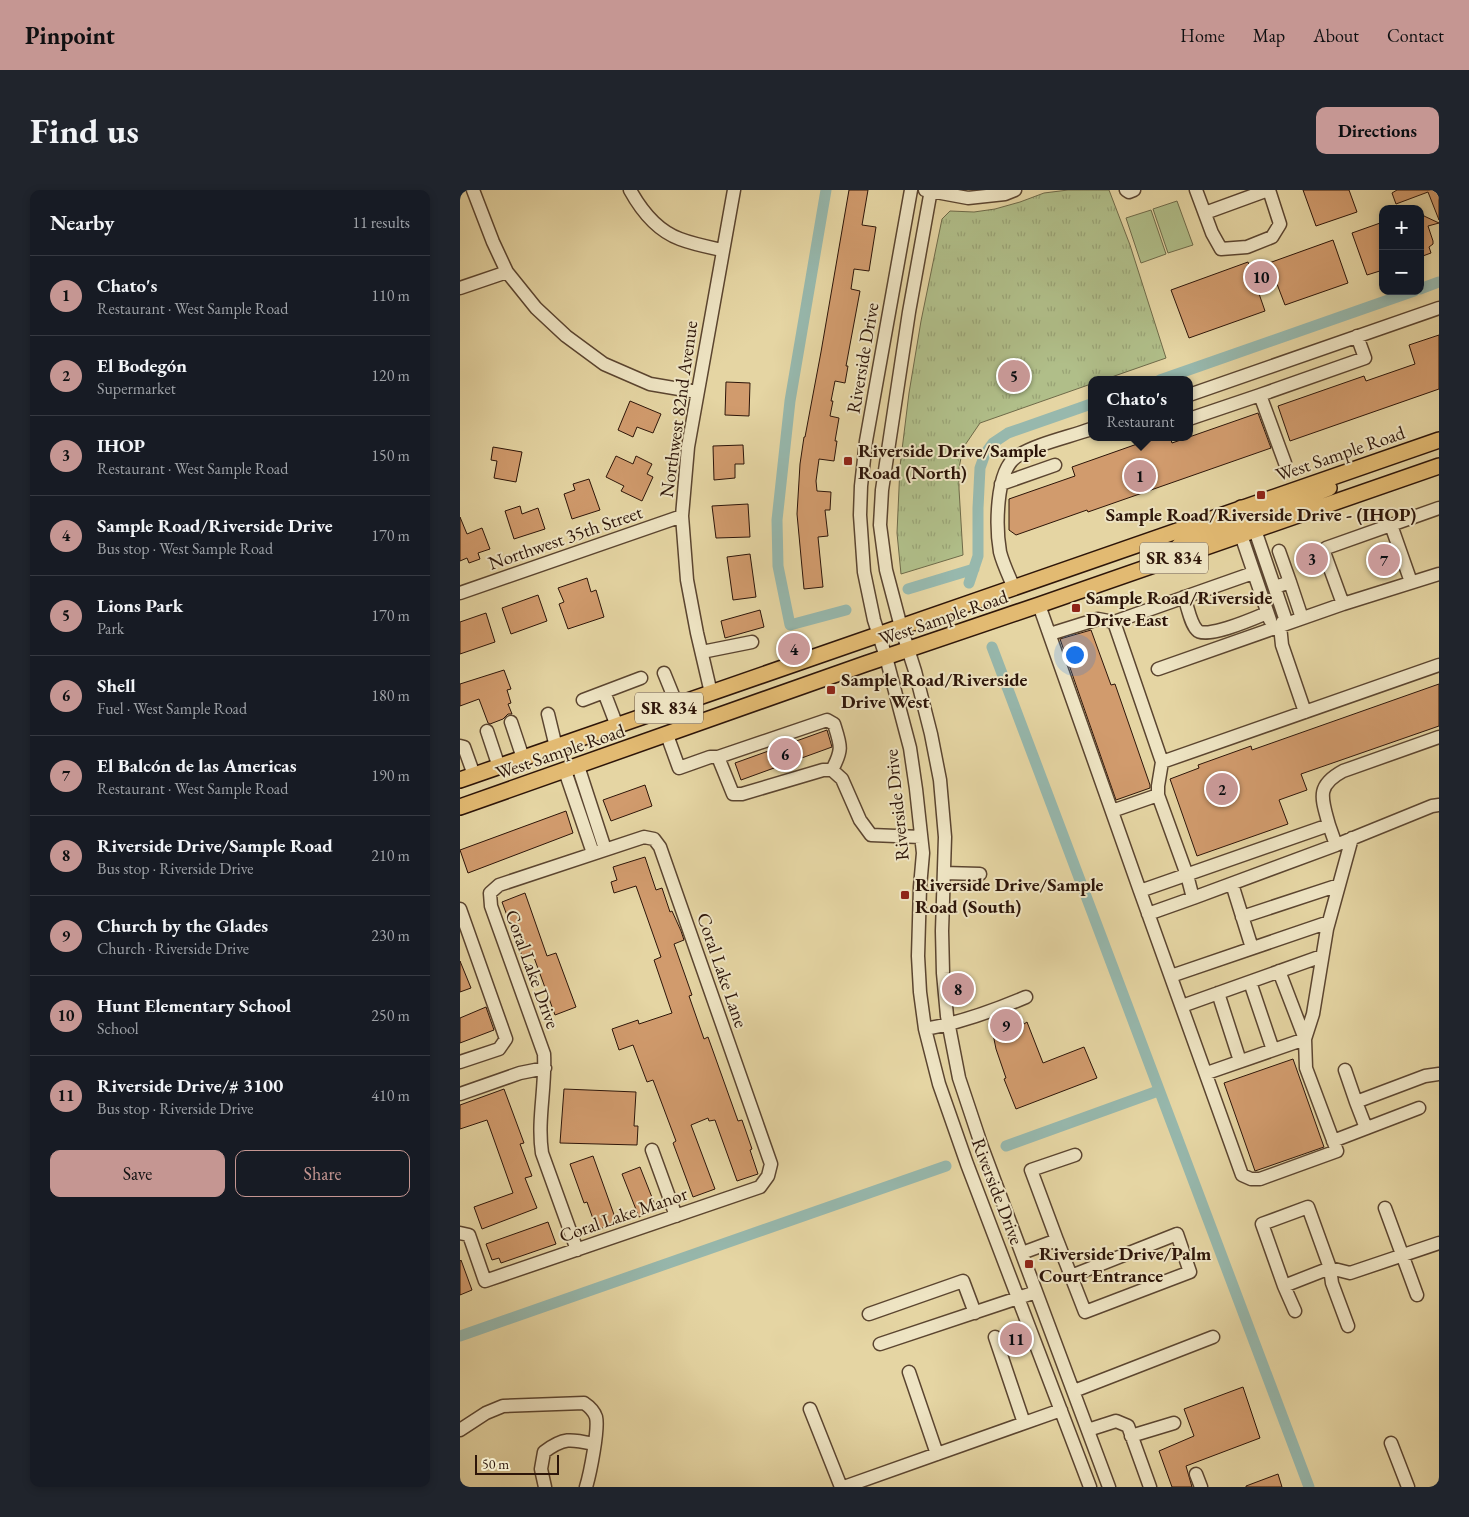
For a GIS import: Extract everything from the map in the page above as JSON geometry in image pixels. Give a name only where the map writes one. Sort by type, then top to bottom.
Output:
[{"type":"main road","name":"West Sample Road","points":[[467,778],[1439,440]]},
{"type":"main road","name":"West Sample Road","points":[[460,807],[886,657],[1439,466]]},
{"type":"main road","points":[[1248,533],[1254,517],[1328,489],[1344,473]]},
{"type":"main road","points":[[1166,561],[1179,546],[1229,527],[1241,508]]},
{"type":"street","points":[[473,190],[507,272],[536,308],[566,336],[604,364],[650,384],[697,392]]},
{"type":"street","points":[[630,190],[637,203],[655,223],[679,239],[722,250]]},
{"type":"street","name":"Northwest 82nd Avenue","points":[[711,693],[687,580],[682,516],[688,447],[734,190]]},
{"type":"street","name":"Riverside Drive","points":[[911,190],[866,441],[860,486],[860,515],[864,572],[878,636],[886,657],[910,748],[916,789],[923,853],[918,956],[925,1029],[938,1084],[1090,1487]]},
{"type":"street","points":[[929,190],[968,198],[1005,194],[1016,190]]},
{"type":"street","name":"Riverside Drive","points":[[929,190],[882,490],[880,525],[886,570],[931,734],[940,780],[945,837],[942,931],[943,972],[949,1025],[960,1078],[982,1147],[1109,1487]]},
{"type":"street","points":[[1126,190],[1129,192],[1134,190]]},
{"type":"street","points":[[1196,190],[1204,213],[1212,233],[1221,249],[1247,247],[1272,236],[1280,224],[1268,190],[1204,213]]},
{"type":"street","points":[[460,288],[507,272]]},
{"type":"street","points":[[1193,394],[1439,308]]},
{"type":"street","points":[[1193,418],[1365,358],[1357,336]]},
{"type":"street","points":[[1260,394],[1285,463]]},
{"type":"street","points":[[1014,588],[1001,554],[998,538],[1001,484],[1006,468],[1014,458],[1027,451],[1088,430]]},
{"type":"street","points":[[1001,484],[1055,465]]},
{"type":"street","points":[[1343,604],[1324,550],[1328,546],[1439,508]]},
{"type":"street","name":"Northwest 35th Street","points":[[460,593],[682,516]]},
{"type":"street","points":[[1391,525],[1411,582]]},
{"type":"street","points":[[1248,533],[1253,573],[1270,623],[1280,626]]},
{"type":"street","points":[[1248,533],[1275,587],[1285,618],[1280,626],[1282,644],[1306,712]]},
{"type":"street","points":[[1279,551],[1302,618]]},
{"type":"street","points":[[1050,634],[1098,619],[1114,622],[1253,573]]},
{"type":"street","points":[[1158,669],[1343,604],[1439,574]]},
{"type":"street","points":[[1275,587],[1290,582]]},
{"type":"street","points":[[1184,597],[1195,627],[1201,633],[1206,634],[1267,613]]},
{"type":"street","points":[[1039,605],[1242,1175],[1251,1179],[1260,1179],[1336,1151],[1306,1068],[1305,1039],[1279,971]]},
{"type":"street","points":[[1114,622],[1162,762],[1158,795],[1187,875],[1193,898]]},
{"type":"street","points":[[702,652],[752,642]]},
{"type":"street","points":[[1162,762],[1439,665]]},
{"type":"street","points":[[664,673],[677,705]]},
{"type":"street","points":[[583,700],[641,678]]},
{"type":"street","points":[[604,692],[617,726]]},
{"type":"street","points":[[548,714],[556,747]]},
{"type":"street","points":[[667,735],[679,768],[710,757],[718,757],[827,720],[834,724],[841,746],[839,756],[832,770]]},
{"type":"street","points":[[511,722],[524,758]]},
{"type":"street","points":[[487,731],[499,767]]},
{"type":"street","points":[[1336,845],[1323,802],[1326,782],[1343,771],[1439,737]]},
{"type":"street","points":[[460,746],[464,747],[467,778]]},
{"type":"street","points":[[718,757],[733,794],[742,794],[823,770],[832,770],[842,779],[860,820],[871,835],[921,837]]},
{"type":"street","points":[[571,768],[599,851]]},
{"type":"street","points":[[1112,811],[1158,795]]},
{"type":"street","points":[[1148,914],[1336,845],[1432,806],[1439,805]]},
{"type":"street","points":[[1140,891],[1329,825]]},
{"type":"street","name":"Coral Lake Lane","points":[[599,851],[644,837],[654,839],[660,848],[771,1164],[768,1176]]},
{"type":"street","points":[[1305,1039],[1313,1014],[1329,922],[1352,838]]},
{"type":"street","name":"Coral Lake Drive","points":[[577,1250],[542,1153],[540,1139],[545,1068],[544,1054],[491,906],[490,893],[499,885],[599,851]]},
{"type":"street","points":[[944,873],[980,874]]},
{"type":"street","points":[[1232,884],[1252,948]]},
{"type":"street","points":[[1242,917],[1339,885]]},
{"type":"street","points":[[460,910],[506,1039],[499,1049],[460,1062]]},
{"type":"street","points":[[1171,976],[1329,922]]},
{"type":"street","points":[[1182,1006],[1322,956]]},
{"type":"street","points":[[1250,982],[1273,1050]]},
{"type":"street","points":[[1218,993],[1240,1061]]},
{"type":"street","points":[[925,1029],[949,1025],[990,1012],[1026,997]]},
{"type":"street","points":[[1207,1073],[1305,1039]]},
{"type":"street","points":[[460,1094],[520,1073],[545,1068]]},
{"type":"street","points":[[1345,1070],[1366,1128]]},
{"type":"street","points":[[1356,1102],[1425,1076],[1439,1074]]},
{"type":"street","points":[[1333,1141],[1418,1108]]},
{"type":"street","points":[[652,1150],[676,1216]]},
{"type":"street","points":[[1071,1276],[1176,1234],[1190,1272],[1085,1312],[1071,1276],[1057,1240],[1031,1170],[1075,1155]]},
{"type":"street","name":"Coral Lake Manor","points":[[460,1233],[469,1236],[486,1281],[760,1187],[768,1176]]},
{"type":"street","points":[[1295,1311],[1262,1224],[1308,1207],[1348,1326]]},
{"type":"street","points":[[1385,1208],[1416,1295]]},
{"type":"street","points":[[1022,1253],[1057,1240]]},
{"type":"street","points":[[1284,1286],[1330,1268],[1350,1273],[1439,1244]]},
{"type":"street","points":[[869,1314],[963,1281],[975,1313]]},
{"type":"street","points":[[880,1344],[1036,1292]]},
{"type":"street","points":[[995,1337],[1024,1423]]},
{"type":"street","points":[[1074,1391],[1213,1337]]},
{"type":"street","points":[[909,1372],[937,1454]]},
{"type":"street","points":[[460,1430],[486,1413],[503,1406],[584,1403],[592,1409],[597,1419],[586,1487]]},
{"type":"street","points":[[810,1409],[842,1487],[1061,1410]]},
{"type":"street","points":[[1088,1430],[1116,1422],[1129,1431],[1150,1487]]},
{"type":"street","points":[[1129,1431],[1174,1422]]},
{"type":"street","points":[[545,1487],[541,1469],[544,1452],[554,1445],[571,1439],[594,1444]]},
{"type":"street","points":[[1391,1443],[1408,1487]]},
{"type":"street","points":[[1196,1474],[1201,1487]]},
{"type":"green space","points":[[1068,190],[1109,190],[1130,245],[1166,358],[1114,376],[1088,376],[1088,385],[980,423],[963,448],[959,468],[963,555],[901,574],[897,533],[900,466],[909,393],[921,321],[942,219],[950,211],[974,212],[995,209],[1044,193]]},
{"type":"green space","points":[[1177,201],[1193,245],[1168,253],[1153,209]]},
{"type":"green space","points":[[1151,210],[1166,254],[1141,263],[1126,218]]},
{"type":"building","points":[[849,190],[868,190],[862,225],[876,227],[869,271],[854,269],[851,289],[860,291],[846,366],[848,366],[845,383],[835,381],[831,401],[833,401],[830,416],[839,418],[834,461],[819,459],[816,481],[817,491],[831,492],[830,510],[825,510],[828,536],[818,537],[823,587],[804,589],[797,514],[800,464]]},
{"type":"building","points":[[1303,190],[1349,190],[1357,212],[1316,226]]},
{"type":"building","points":[[1397,190],[1439,190],[1439,220],[1428,192],[1396,204],[1392,193]]},
{"type":"building","points":[[1424,216],[1439,223],[1428,226],[1433,241],[1433,244],[1429,247],[1431,253],[1424,256]]},
{"type":"building","points":[[1379,223],[1379,271],[1367,275],[1352,233]]},
{"type":"building","points":[[1333,240],[1348,283],[1285,305],[1269,263]]},
{"type":"building","points":[[1248,262],[1265,311],[1189,338],[1171,290]]},
{"type":"building","points":[[1439,335],[1439,389],[1290,441],[1278,406],[1364,376],[1366,381],[1415,364],[1409,345]]},
{"type":"building","points":[[726,382],[750,383],[749,416],[725,415]]},
{"type":"building","points":[[630,401],[661,414],[653,433],[637,427],[633,437],[618,430]]},
{"type":"building","points":[[1258,413],[1271,448],[1016,535],[1009,530],[1009,499],[1075,476],[1072,467],[1146,441],[1171,441],[1172,443],[1193,441],[1193,436]]},
{"type":"building","points":[[743,445],[744,464],[735,464],[735,478],[714,480],[713,446]]},
{"type":"building","points":[[493,447],[522,452],[516,482],[494,478],[497,461],[491,460]]},
{"type":"building","points":[[616,456],[633,464],[636,456],[652,464],[647,474],[653,477],[642,501],[621,491],[624,486],[606,477]]},
{"type":"building","points":[[589,479],[600,510],[572,519],[564,494],[575,490],[573,484]]},
{"type":"building","points":[[748,504],[750,537],[716,538],[712,506]]},
{"type":"building","points":[[520,506],[522,514],[538,508],[545,529],[514,539],[505,511]]},
{"type":"building","points":[[460,517],[467,534],[482,528],[490,549],[478,553],[480,559],[469,563],[467,558],[460,561]]},
{"type":"building","points":[[750,554],[756,597],[733,600],[727,557]]},
{"type":"building","points":[[587,578],[591,592],[596,590],[604,617],[568,629],[559,604],[564,602],[558,588]]},
{"type":"building","points":[[538,595],[547,621],[511,634],[502,608]]},
{"type":"building","points":[[760,610],[764,627],[725,638],[721,621]]},
{"type":"building","points":[[486,613],[495,642],[460,654],[460,622]]},
{"type":"building","points":[[1091,630],[1111,685],[1115,684],[1150,785],[1150,788],[1116,800],[1060,639]]},
{"type":"building","points":[[504,670],[511,689],[507,690],[511,703],[508,704],[512,714],[508,714],[503,719],[490,724],[479,699],[460,706],[460,684]]},
{"type":"building","points":[[1439,684],[1439,726],[1301,774],[1307,790],[1279,800],[1288,824],[1197,856],[1170,779],[1199,768],[1198,765],[1251,746],[1252,750]]},
{"type":"building","points":[[827,730],[832,747],[741,780],[735,763]]},
{"type":"building","points":[[645,785],[652,806],[611,821],[603,800]]},
{"type":"building","points":[[566,811],[573,833],[468,873],[460,850]]},
{"type":"building","points":[[645,857],[656,890],[662,888],[670,912],[672,911],[681,931],[684,940],[674,944],[692,995],[689,996],[704,1039],[708,1037],[738,1121],[742,1120],[758,1174],[737,1181],[715,1120],[709,1121],[708,1118],[691,1125],[715,1189],[693,1197],[673,1143],[676,1141],[653,1080],[647,1082],[633,1045],[619,1050],[612,1029],[638,1020],[639,1024],[672,1013],[654,960],[661,957],[636,886],[614,893],[611,882],[617,880],[613,867]]},
{"type":"building","points":[[525,893],[547,956],[556,953],[576,1007],[555,1015],[532,952],[522,956],[502,902]]},
{"type":"building","points":[[460,961],[471,988],[460,992]]},
{"type":"building","points":[[486,1007],[494,1030],[460,1043],[460,1018]]},
{"type":"building","points":[[1019,1013],[1024,1024],[1027,1022],[1043,1063],[1084,1047],[1097,1078],[1016,1109],[1004,1079],[1006,1078],[996,1049],[991,1024]]},
{"type":"building","points":[[1293,1059],[1324,1147],[1255,1171],[1224,1083]]},
{"type":"building","points":[[504,1089],[524,1143],[520,1144],[532,1176],[525,1178],[537,1208],[482,1229],[474,1207],[513,1193],[487,1120],[460,1129],[460,1105]]},
{"type":"building","points":[[564,1089],[636,1092],[634,1126],[638,1126],[637,1145],[560,1143]]},
{"type":"building","points":[[593,1156],[617,1223],[597,1230],[587,1202],[584,1203],[570,1164]]},
{"type":"building","points":[[640,1167],[657,1210],[639,1217],[622,1174]]},
{"type":"building","points":[[548,1222],[556,1244],[501,1263],[499,1258],[492,1260],[486,1244]]},
{"type":"building","points":[[460,1261],[472,1290],[460,1295]]},
{"type":"building","points":[[1243,1387],[1260,1438],[1186,1466],[1192,1487],[1172,1487],[1159,1451],[1194,1436],[1184,1409]]},
{"type":"building","points":[[1278,1474],[1282,1487],[1246,1487],[1246,1486]]},
{"type":"waterway","points":[[826,190],[790,401],[777,520],[778,566],[790,625],[846,610]]},
{"type":"waterway","points":[[1424,288],[1439,282]]},
{"type":"waterway","points":[[1171,376],[1403,295]]},
{"type":"waterway","points":[[969,583],[978,556],[980,468],[985,454],[993,443],[1008,433],[1088,405]]},
{"type":"waterway","points":[[908,589],[974,569]]},
{"type":"waterway","points":[[992,647],[1309,1487]]},
{"type":"waterway","points":[[1006,1146],[1158,1091]]},
{"type":"waterway","points":[[460,1336],[946,1166]]},
{"type":"place","name":"Hunt Elementary School","points":[[1261,277]]},
{"type":"place","name":"Lions Park","points":[[1014,376]]},
{"type":"place","name":"Riverside Drive/Sample Road (North)","points":[[848,461]]},
{"type":"place","name":"Chato's","points":[[1140,476]]},
{"type":"place","name":"Sample Road/Riverside Drive - (IHOP)","points":[[1261,495]]},
{"type":"place","name":"IHOP","points":[[1312,559]]},
{"type":"place","name":"El Balcón de las Americas","points":[[1384,560]]},
{"type":"place","name":"Sample Road/Riverside Drive East","points":[[1076,608]]},
{"type":"place","name":"Sample Road/Riverside Drive","points":[[794,649]]},
{"type":"place","name":"Sample Road/Riverside Drive West","points":[[831,690]]},
{"type":"place","name":"Shell","points":[[785,754]]},
{"type":"place","name":"El Bodegón","points":[[1222,789]]},
{"type":"place","name":"Riverside Drive/Sample Road (South)","points":[[905,895]]},
{"type":"place","name":"Riverside Drive/Sample Road","points":[[958,989]]},
{"type":"place","name":"Church by the Glades","points":[[1006,1025]]},
{"type":"place","name":"Riverside Drive/Palm Court Entrance","points":[[1029,1264]]},
{"type":"place","name":"Riverside Drive/# 3100","points":[[1016,1339]]}]
